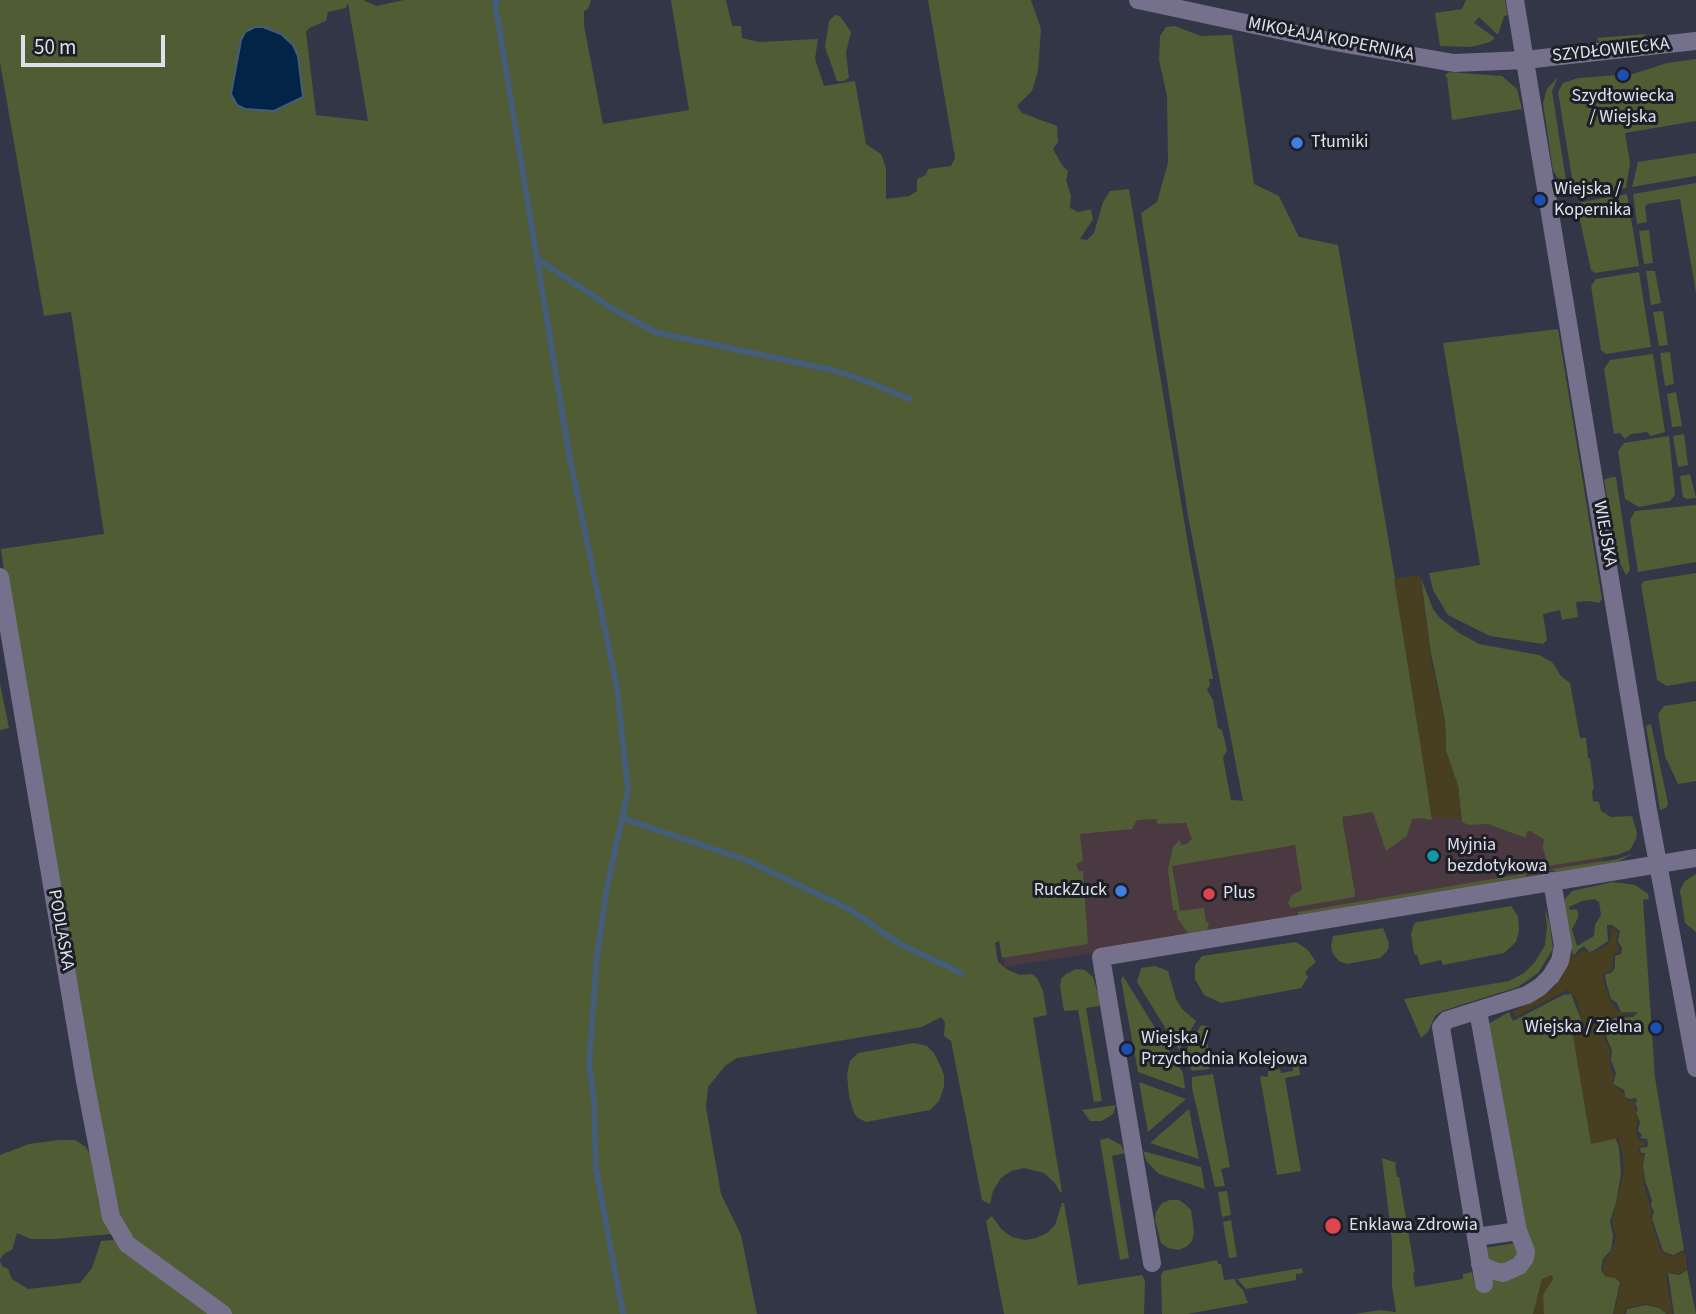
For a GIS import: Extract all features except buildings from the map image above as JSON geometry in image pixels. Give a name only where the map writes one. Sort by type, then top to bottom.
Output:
[{"type":"street","name":"MIKOŁAJA KOPERNIKA","points":[[1138,0],[1322,39],[1443,61],[1481,63],[1525,60]]},
{"type":"street","name":"WIEJSKA","points":[[1515,0],[1659,864],[1696,1068]]},
{"type":"street","name":"SZYDŁOWIECKA","points":[[1525,60],[1696,41]]},
{"type":"street","name":"PODLASKA","points":[[0,577],[85,1082],[111,1217],[127,1244],[223,1314]]},
{"type":"street","points":[[1152,1263],[1101,957],[1696,858]]},
{"type":"street","points":[[1484,1284],[1441,1027],[1447,1020],[1528,995],[1540,988],[1556,968],[1563,946],[1552,881]]},
{"type":"street","points":[[1478,1011],[1518,1231],[1525,1251],[1519,1266],[1503,1273],[1480,1264]]},
{"type":"street","points":[[1476,1237],[1518,1231]]},
{"type":"shaded area","points":[[1001,780],[1570,828],[1597,825],[1605,871],[1005,967],[975,790]]},
{"type":"green space","points":[[0,0],[363,0],[376,6],[404,0],[591,0],[588,9],[584,11],[584,26],[603,124],[689,110],[671,0],[726,0],[732,26],[741,26],[742,38],[759,42],[818,39],[815,59],[824,86],[855,81],[866,144],[881,154],[886,168],[886,199],[909,196],[917,191],[917,179],[926,175],[928,169],[951,166],[955,158],[928,0],[1031,0],[1041,29],[1038,71],[1032,91],[1017,106],[1022,113],[1057,126],[1058,142],[1053,149],[1068,171],[1066,180],[1071,196],[1070,208],[1078,212],[1091,209],[1093,219],[1080,239],[1087,240],[1094,233],[1103,202],[1110,191],[1129,189],[1213,679],[1209,679],[1207,690],[1213,700],[1218,728],[1222,730],[1227,750],[1223,758],[1231,800],[1243,801],[1188,516],[1141,213],[1157,202],[1168,163],[1167,96],[1159,60],[1160,36],[1166,27],[1175,26],[1201,36],[1232,35],[1254,184],[1279,196],[1299,237],[1338,245],[1405,637],[1432,820],[1412,819],[1407,836],[1386,851],[1373,812],[1342,817],[1354,897],[1291,908],[1288,903],[1292,895],[1302,890],[1295,845],[1172,866],[1180,911],[1204,908],[1206,922],[1209,922],[1207,930],[1188,933],[1178,919],[1176,910],[1173,910],[1168,870],[1173,847],[1180,840],[1181,845],[1192,839],[1186,823],[1158,824],[1156,819],[1137,820],[1132,829],[1080,834],[1083,861],[1076,864],[1079,871],[1083,871],[1088,944],[1002,958],[999,941],[995,943],[998,962],[1020,975],[1032,974],[1043,991],[1047,1015],[1033,1018],[1062,1192],[1044,1173],[1024,1168],[1011,1171],[1001,1178],[993,1191],[990,1204],[982,1200],[951,1041],[944,1036],[945,1022],[941,1017],[922,1027],[737,1058],[725,1066],[708,1087],[706,1107],[721,1194],[741,1235],[757,1314],[0,1314],[0,1261],[2,1266],[8,1269],[12,1279],[28,1289],[80,1283],[92,1268],[101,1241],[113,1240],[144,1252],[119,1221],[13,633],[1,549],[104,534],[71,312],[44,316],[0,62]],"holes":[[[348,3],[368,121],[316,115],[306,32],[326,21],[328,12],[346,8]]]},
{"type":"green space","points":[[1466,0],[1505,0],[1508,15],[1504,16],[1498,35],[1479,17],[1474,23],[1495,38],[1490,42],[1471,47],[1440,46],[1435,13],[1462,9]]},
{"type":"green space","points":[[835,15],[840,16],[851,32],[846,53],[849,78],[844,81],[837,81],[825,47],[829,21]]},
{"type":"green space","points":[[1646,34],[1643,38],[1599,42],[1597,38]]},
{"type":"green space","points":[[1696,59],[1696,121],[1625,133],[1630,163],[1626,188],[1575,197],[1558,92],[1563,83],[1578,78],[1633,74],[1667,63]]},
{"type":"green space","points":[[1449,72],[1502,76],[1517,89],[1522,109],[1452,120],[1447,77],[1444,76]]},
{"type":"green space","points":[[1558,77],[1552,91],[1566,180],[1558,178],[1553,171],[1543,103],[1547,89]]},
{"type":"green space","points":[[1696,153],[1696,176],[1632,187],[1638,162]]},
{"type":"green space","points":[[1696,183],[1696,293],[1680,199],[1647,204],[1647,222],[1637,224],[1633,194]]},
{"type":"green space","points":[[1627,194],[1639,266],[1595,273],[1591,270],[1576,203]]},
{"type":"green space","points":[[1649,230],[1653,263],[1644,264],[1639,231]]},
{"type":"green space","points":[[1646,271],[1655,271],[1661,303],[1651,305]]},
{"type":"green space","points":[[1639,272],[1651,347],[1606,354],[1601,350],[1591,286],[1596,279]]},
{"type":"green space","points":[[1663,311],[1668,345],[1659,346],[1653,312]]},
{"type":"green space","points":[[1558,329],[1602,599],[1599,603],[1576,602],[1578,617],[1562,620],[1560,610],[1543,614],[1547,640],[1543,644],[1490,636],[1448,615],[1433,590],[1429,573],[1480,565],[1443,343]]},
{"type":"green space","points":[[1670,352],[1674,384],[1665,386],[1660,353]]},
{"type":"green space","points":[[1653,354],[1665,432],[1651,436],[1647,432],[1631,434],[1625,439],[1620,433],[1614,434],[1604,369],[1610,360]]},
{"type":"green space","points":[[1676,392],[1682,426],[1672,427],[1667,394]]},
{"type":"green space","points":[[1684,434],[1688,465],[1678,467],[1673,436]]},
{"type":"green space","points":[[1669,436],[1675,495],[1670,501],[1639,507],[1625,499],[1618,451],[1624,443]]},
{"type":"green space","points":[[1690,474],[1696,498],[1687,499],[1683,497],[1680,476]]},
{"type":"green space","points":[[1616,477],[1630,570],[1626,575],[1618,559],[1604,480]]},
{"type":"green space","points":[[1696,505],[1696,562],[1638,572],[1630,520],[1635,511]]},
{"type":"green space","points":[[1696,573],[1696,681],[1667,686],[1657,680],[1641,585],[1644,581]]},
{"type":"green space","points":[[1421,578],[1433,609],[1459,633],[1479,644],[1539,655],[1552,662],[1561,676],[1570,683],[1580,738],[1586,738],[1594,789],[1593,801],[1599,802],[1601,811],[1611,817],[1632,816],[1637,833],[1630,850],[1617,855],[1548,866],[1543,848],[1544,839],[1530,831],[1527,831],[1526,838],[1488,824],[1469,825],[1462,822],[1458,786],[1446,751],[1445,721],[1430,648]]},
{"type":"green space","points":[[0,684],[9,728],[0,730]]},
{"type":"green space","points":[[1696,701],[1696,781],[1678,784],[1665,756],[1658,714],[1664,706]]},
{"type":"green space","points":[[1651,724],[1668,803],[1667,807],[1660,810],[1646,726]]},
{"type":"green space","points":[[1634,853],[1618,862],[1556,872],[1552,869],[1618,859]]},
{"type":"green space","points":[[1528,873],[1525,877],[1298,915],[1298,912]]},
{"type":"green space","points":[[1696,874],[1696,932],[1685,923],[1680,890],[1685,881]]},
{"type":"green space","points":[[1613,882],[1635,885],[1648,894],[1649,899],[1643,900],[1655,1078],[1684,1250],[1673,1255],[1664,1252],[1652,1219],[1654,1211],[1643,1166],[1645,1153],[1641,1153],[1640,1148],[1647,1147],[1648,1143],[1647,1139],[1640,1138],[1642,1135],[1638,1131],[1640,1122],[1636,1113],[1636,1098],[1625,1097],[1624,1090],[1613,1084],[1616,1073],[1605,1033],[1607,1027],[1614,1018],[1633,1017],[1638,1012],[1621,1013],[1617,1003],[1611,999],[1606,982],[1605,974],[1611,973],[1615,968],[1615,956],[1621,954],[1622,948],[1618,941],[1620,931],[1607,925],[1608,941],[1593,951],[1589,952],[1584,946],[1575,955],[1572,953],[1564,900],[1572,891]],"holes":[[[1595,899],[1599,902],[1601,915],[1595,925],[1594,936],[1577,946],[1572,929],[1578,912],[1576,909],[1570,910],[1569,907],[1582,901]]]},
{"type":"green space","points":[[1511,906],[1518,916],[1519,931],[1516,942],[1504,953],[1443,965],[1441,960],[1420,965],[1417,955],[1414,954],[1411,934],[1417,922]]},
{"type":"green space","points":[[1545,910],[1553,949],[1538,973],[1518,987],[1442,1011],[1435,1016],[1428,1032],[1421,1038],[1404,999],[1509,981],[1524,973],[1535,962],[1545,945]]},
{"type":"green space","points":[[1383,928],[1389,943],[1388,950],[1380,958],[1347,964],[1339,961],[1333,954],[1333,936]]},
{"type":"green space","points":[[1296,942],[1308,950],[1316,962],[1305,972],[1308,977],[1301,988],[1221,1003],[1204,995],[1195,979],[1195,965],[1202,956]]},
{"type":"green space","points":[[1155,966],[1168,971],[1176,999],[1182,1009],[1196,1021],[1179,1050],[1137,982],[1141,968]]},
{"type":"green space","points":[[1076,969],[1085,970],[1093,977],[1099,997],[1100,1006],[1086,1008],[1102,1101],[1094,1102],[1078,1010],[1064,1011],[1061,979]]},
{"type":"green space","points":[[1123,976],[1183,1073],[1185,1089],[1138,1072],[1121,980]]},
{"type":"green space","points":[[1571,994],[1582,1022],[1580,1029],[1619,1148],[1621,1173],[1610,1221],[1613,1235],[1611,1250],[1603,1259],[1601,1270],[1606,1277],[1614,1277],[1620,1282],[1613,1314],[1354,1314],[1380,1310],[1396,1312],[1392,1286],[1392,1241],[1382,1158],[1397,1163],[1397,1177],[1415,1272],[1415,1287],[1463,1279],[1463,1274],[1472,1272],[1475,1286],[1485,1284],[1484,1275],[1508,1277],[1526,1232],[1488,1024],[1509,1012],[1513,1021],[1563,995]]},
{"type":"green space","points":[[1201,1025],[1211,1027],[1206,1029],[1210,1064],[1209,1069],[1192,1071],[1183,1055]]},
{"type":"green space","points":[[914,1043],[927,1046],[940,1065],[944,1075],[944,1087],[939,1101],[930,1110],[866,1122],[858,1118],[849,1096],[847,1074],[850,1061],[858,1053]]},
{"type":"green space","points":[[1298,1059],[1300,1075],[1285,1078],[1301,1171],[1277,1175],[1260,1076],[1268,1077],[1268,1071],[1280,1069],[1281,1073],[1293,1071],[1292,1060]]},
{"type":"green space","points":[[1213,1074],[1230,1167],[1221,1169],[1225,1186],[1215,1187],[1192,1088],[1192,1077]]},
{"type":"green space","points":[[1139,1082],[1186,1099],[1148,1132]]},
{"type":"green space","points":[[1116,1105],[1113,1114],[1102,1121],[1090,1121],[1082,1110]]},
{"type":"green space","points":[[1189,1109],[1199,1159],[1150,1143]]},
{"type":"green space","points":[[1108,1138],[1121,1145],[1125,1153],[1112,1156],[1129,1258],[1120,1260],[1100,1140]]},
{"type":"green space","points":[[75,1140],[86,1147],[94,1161],[99,1203],[113,1230],[111,1234],[55,1239],[31,1239],[17,1233],[12,1250],[0,1259],[0,1155],[29,1144]]},
{"type":"green space","points":[[1143,1151],[1201,1167],[1205,1189],[1159,1174],[1147,1162]]},
{"type":"green space","points":[[1227,1191],[1231,1215],[1222,1217],[1218,1192]]},
{"type":"green space","points":[[1179,1200],[1191,1210],[1194,1232],[1192,1241],[1178,1250],[1161,1243],[1155,1220],[1156,1212],[1162,1203]]},
{"type":"green space","points":[[1062,1203],[1078,1285],[1142,1275],[1145,1281],[1144,1314],[1004,1314],[986,1221],[992,1216],[1001,1229],[1012,1237],[1025,1240],[1036,1238],[1055,1225]]},
{"type":"green space","points":[[1231,1220],[1237,1257],[1229,1258],[1223,1222]]},
{"type":"green space","points":[[1517,1243],[1519,1255],[1515,1261],[1501,1266],[1487,1260],[1483,1248]]},
{"type":"green space","points":[[1217,1260],[1218,1264],[1221,1264],[1224,1280],[1235,1279],[1248,1303],[1187,1314],[1162,1314],[1163,1271]]},
{"type":"green space","points":[[1302,1268],[1303,1273],[1296,1274],[1296,1280],[1246,1289],[1237,1279]]},
{"type":"green space","points":[[1687,1270],[1696,1314],[1674,1314],[1668,1273],[1679,1275]]},
{"type":"green space","points":[[1646,1305],[1659,1308],[1667,1314],[1626,1314],[1627,1309]]},
{"type":"sand","points":[[1420,575],[1432,665],[1445,721],[1446,751],[1458,786],[1461,819],[1432,817],[1394,579]]},
{"type":"sand","points":[[1613,928],[1618,933],[1616,942],[1620,950],[1614,954],[1611,972],[1602,975],[1612,1004],[1619,1012],[1636,1013],[1612,1017],[1604,1029],[1604,1036],[1610,1052],[1610,1069],[1614,1074],[1612,1084],[1622,1091],[1627,1101],[1636,1102],[1636,1132],[1640,1142],[1645,1141],[1646,1145],[1639,1147],[1638,1151],[1643,1156],[1643,1178],[1652,1224],[1660,1248],[1663,1253],[1671,1256],[1684,1252],[1686,1256],[1687,1269],[1679,1274],[1666,1274],[1672,1314],[1657,1306],[1645,1304],[1626,1308],[1624,1314],[1614,1314],[1621,1281],[1607,1277],[1603,1270],[1616,1237],[1612,1221],[1624,1171],[1623,1154],[1618,1138],[1591,1144],[1572,1030],[1584,1026],[1576,998],[1567,990],[1515,1017],[1512,1012],[1551,991],[1562,975],[1569,954],[1575,957],[1583,950],[1591,953],[1607,946],[1612,934],[1610,930]]},
{"type":"sand","points":[[1552,1275],[1553,1279],[1543,1295],[1544,1314],[1533,1314],[1542,1279]]},
{"type":"water","points":[[255,27],[281,34],[293,45],[298,56],[303,97],[274,111],[245,109],[237,105],[231,94],[241,40],[245,32]]},
{"type":"waterway","points":[[498,0],[495,3],[569,454],[617,688],[628,790],[622,818]]},
{"type":"waterway","points":[[539,260],[613,309],[655,332],[832,370],[910,399]]},
{"type":"waterway","points":[[623,1314],[596,1169],[594,1100],[589,1063],[597,956],[606,892],[622,818],[746,860],[849,909],[900,944],[961,973]]},
{"type":"place","name":"Szydłowiecka / Wiejska","points":[[1623,75]]},
{"type":"place","name":"Tłumiki","points":[[1297,143]]},
{"type":"place","name":"Wiejska / Kopernika","points":[[1540,200]]},
{"type":"place","name":"Myjnia bezdotykowa","points":[[1433,856]]},
{"type":"place","name":"RuckZuck","points":[[1121,891]]},
{"type":"place","name":"Plus","points":[[1209,894]]},
{"type":"place","name":"Wiejska / Zielna","points":[[1656,1028]]},
{"type":"place","name":"Wiejska / Przychodnia Kolejowa","points":[[1127,1049]]},
{"type":"place","name":"Enklawa Zdrowia","points":[[1333,1226]]}]
